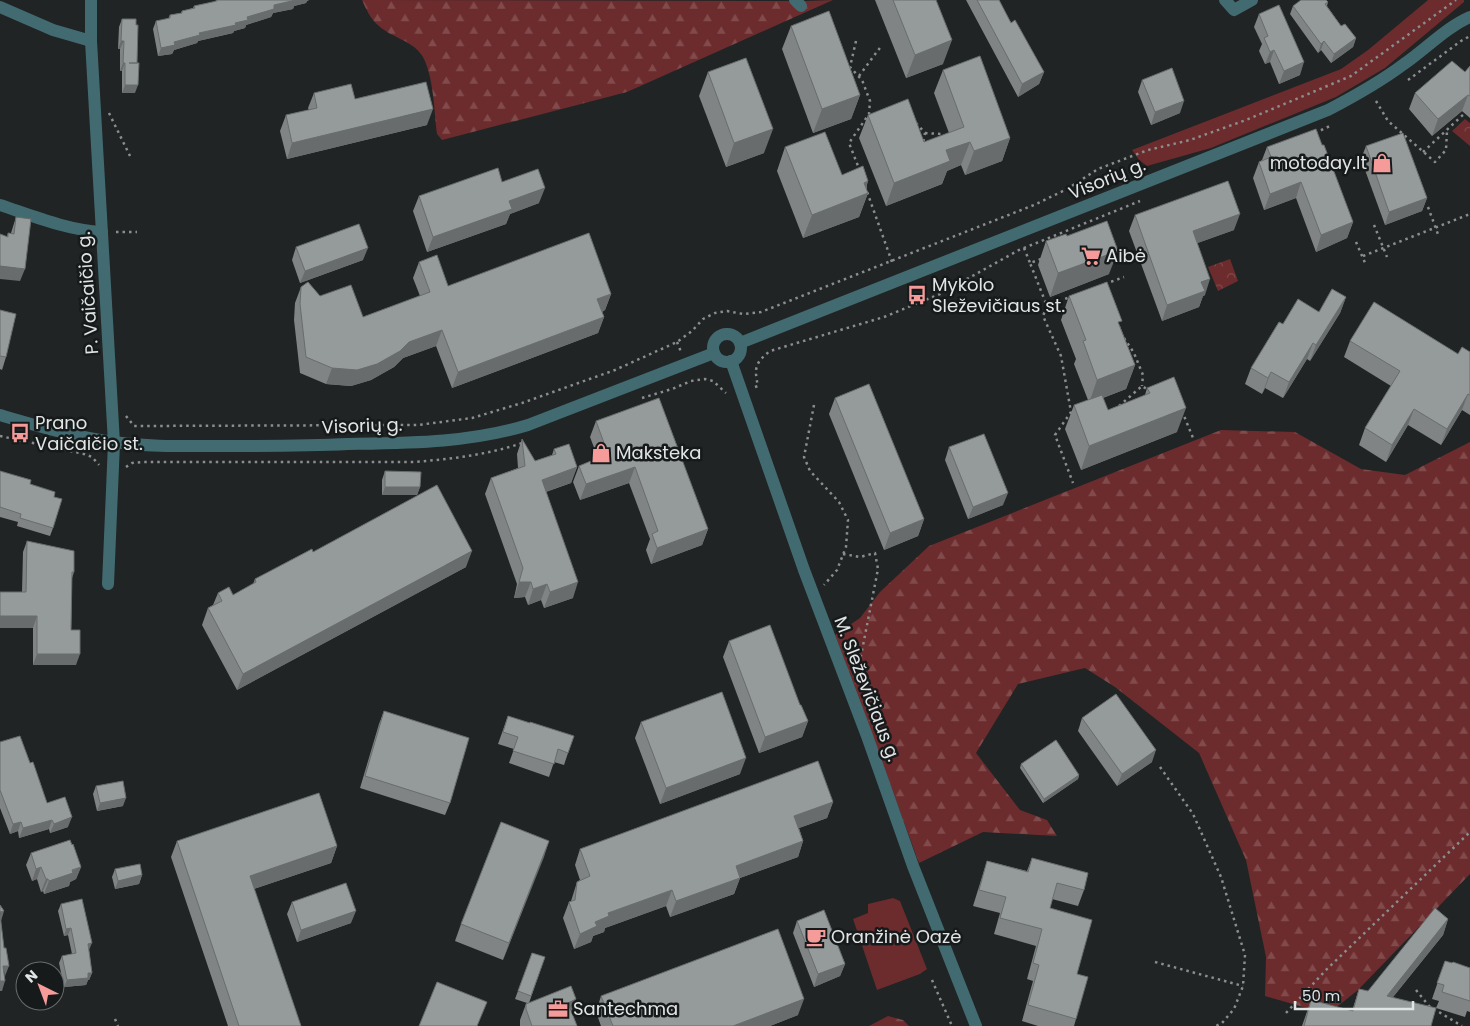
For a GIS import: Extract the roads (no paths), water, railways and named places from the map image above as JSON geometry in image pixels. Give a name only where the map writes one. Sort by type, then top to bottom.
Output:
[{"type":"street","name":"P. Vaičaičio g.","points":[[91,0],[91,41],[114,442],[108,584]]},
{"type":"street","points":[[1225,0],[1234,10],[1252,0]]},
{"type":"street","points":[[0,7],[53,30],[91,41]]},
{"type":"street","name":"Visorių g.","points":[[740,343],[1328,110],[1368,89],[1405,64],[1454,26],[1470,17]]},
{"type":"street","points":[[0,205],[54,223],[86,231],[102,232]]},
{"type":"street","points":[[722,335],[734,336],[740,343],[738,356],[731,361],[721,361],[714,353],[713,344],[722,335]]},
{"type":"street","name":"Visorių g.","points":[[0,415],[57,431],[114,442],[182,446],[304,446],[425,442],[478,437],[502,433],[528,425],[714,353]]},
{"type":"street","name":"M. Sleževičiaus g.","points":[[731,361],[812,591],[867,736],[913,866],[976,1026]]},
{"type":"place","name":"motoday.lt","points":[[1382,163]]},
{"type":"place","name":"Aibė","points":[[1091,256]]},
{"type":"place","name":"Mykolo Sleževičiaus st.","points":[[917,295]]},
{"type":"place","name":"Prano Vaičaičio st.","points":[[20,433]]},
{"type":"place","name":"Maksteka","points":[[601,453]]},
{"type":"place","name":"Oranžinė Oazė","points":[[816,937]]},
{"type":"place","name":"Santechma","points":[[558,1009]]}]
